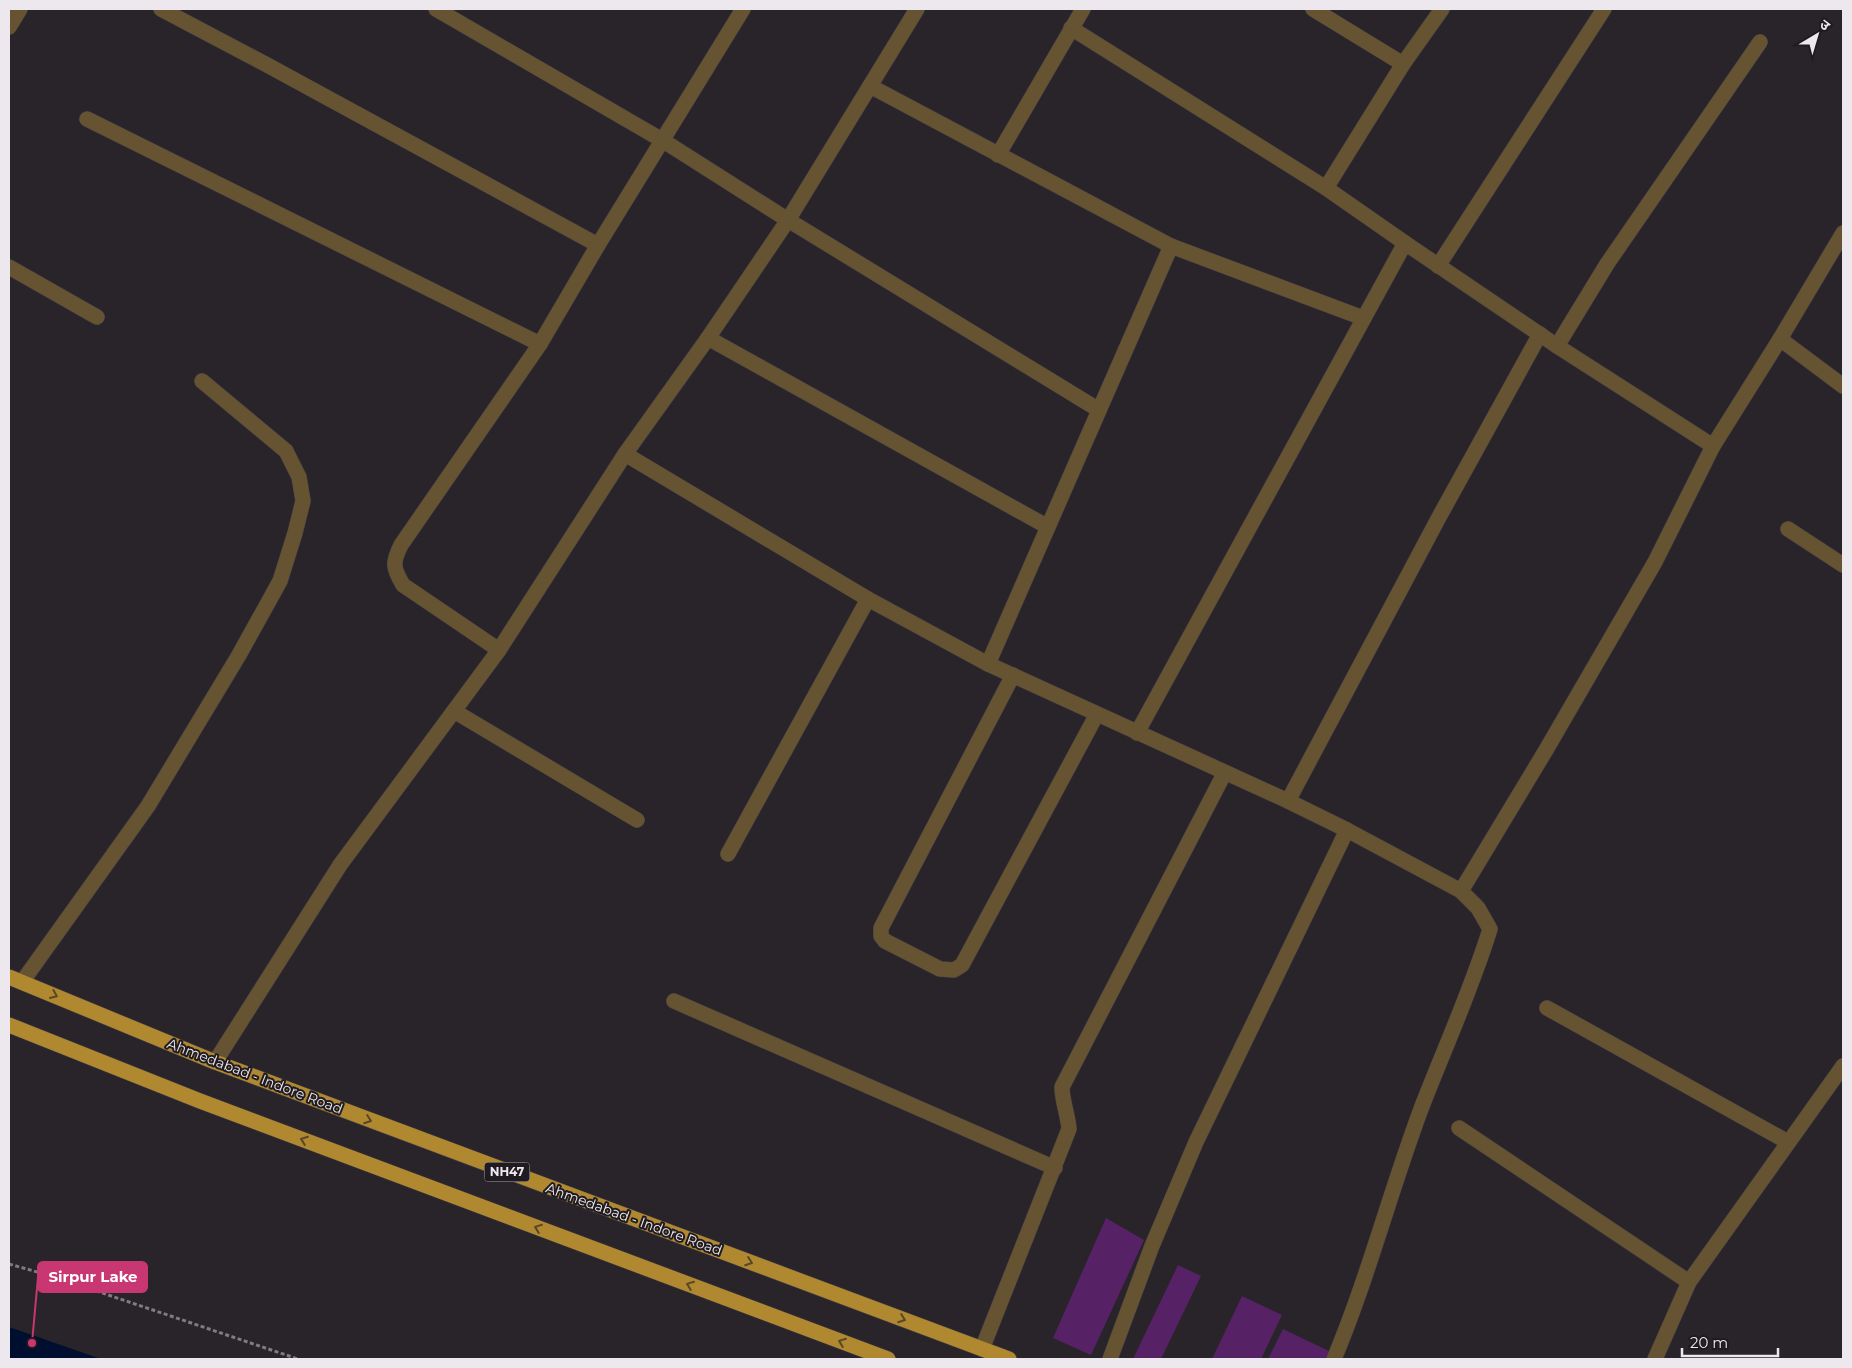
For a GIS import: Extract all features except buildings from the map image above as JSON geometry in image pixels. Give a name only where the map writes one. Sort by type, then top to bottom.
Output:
[{"type":"highway","name":"Ahmedabad - Indore Road","points":[[15,980],[215,1062],[1009,1359]]},
{"type":"highway","points":[[9,1024],[200,1101],[888,1359]]},
{"type":"street","points":[[9,27],[20,9]]},
{"type":"street","points":[[161,9],[598,245]]},
{"type":"street","points":[[436,9],[662,140],[788,220],[1099,410]]},
{"type":"street","points":[[499,650],[403,585],[394,570],[396,556],[401,544],[540,344],[598,245],[743,9]]},
{"type":"street","points":[[215,1062],[340,865],[499,650],[625,454],[708,338],[788,220],[917,9]]},
{"type":"street","points":[[998,155],[1083,9]]},
{"type":"street","points":[[1313,9],[1403,64]]},
{"type":"street","points":[[1326,188],[1403,64],[1442,9]]},
{"type":"street","points":[[1438,266],[1604,9]]},
{"type":"street","points":[[1071,28],[1326,188],[1557,346],[1714,446]]},
{"type":"street","points":[[1557,346],[1607,264],[1760,42]]},
{"type":"street","points":[[870,86],[1171,246],[1364,318]]},
{"type":"street","points":[[87,119],[540,344]]},
{"type":"street","points":[[1461,891],[1546,750],[1655,562],[1714,446],[1843,233]]},
{"type":"street","points":[[1137,732],[1405,243]]},
{"type":"street","points":[[988,664],[1171,246]]},
{"type":"street","points":[[9,267],[97,316]]},
{"type":"street","points":[[1288,801],[1438,518],[1540,334]]},
{"type":"street","points":[[708,338],[1048,527]]},
{"type":"street","points":[[1780,339],[1843,386]]},
{"type":"street","points":[[15,980],[148,806],[239,655],[280,581],[295,533],[303,501],[299,477],[286,451],[202,381]]},
{"type":"street","points":[[625,454],[868,599],[988,664],[1224,774],[1288,801],[1347,830],[1461,891],[1478,908],[1490,929],[1480,961],[1421,1110],[1364,1281],[1334,1359]]},
{"type":"street","points":[[1788,530],[1843,565]]},
{"type":"street","points":[[728,854],[868,599]]},
{"type":"street","points":[[1013,675],[881,928],[881,936],[885,941],[940,969],[954,970],[962,965],[1097,714]]},
{"type":"street","points":[[454,711],[637,820]]},
{"type":"street","points":[[982,1349],[1069,1129],[1068,1114],[1062,1098],[1062,1087],[1224,774]]},
{"type":"street","points":[[1110,1359],[1152,1246],[1196,1142],[1347,830]]},
{"type":"street","points":[[674,1001],[1055,1168]]},
{"type":"street","points":[[1547,1008],[1788,1142]]},
{"type":"street","points":[[1655,1359],[1689,1282],[1843,1066]]},
{"type":"street","points":[[1459,1128],[1689,1282]]},
{"type":"path","points":[[9,1264],[55,1277],[298,1359]]},
{"type":"water","points":[[9,1327],[101,1359],[9,1359]]},
{"type":"place","name":"Sirpur Lake","points":[[32,1343]]}]
